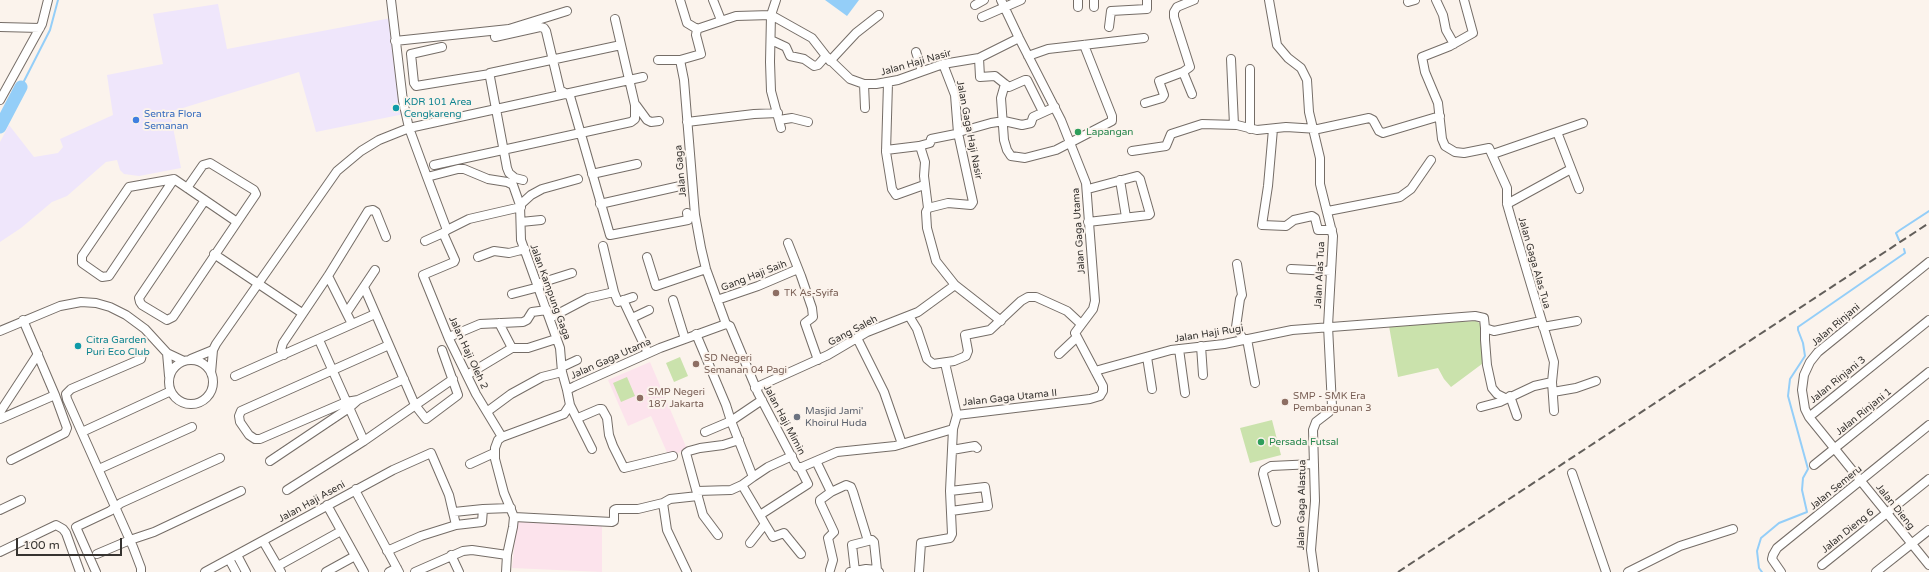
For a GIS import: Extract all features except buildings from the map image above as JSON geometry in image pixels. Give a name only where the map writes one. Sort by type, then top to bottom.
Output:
[{"type":"street","points":[[0,100],[40,28],[48,0]]},
{"type":"street","points":[[391,0],[401,89],[409,128],[445,232]]},
{"type":"street","points":[[658,60],[680,60],[701,54],[696,35],[697,29],[686,23],[680,0]]},
{"type":"street","points":[[713,0],[722,20]]},
{"type":"street","points":[[776,0],[771,16],[772,40],[770,62],[771,91],[779,121]]},
{"type":"street","points":[[975,5],[984,0]]},
{"type":"street","points":[[982,17],[1003,3],[1021,0]]},
{"type":"street","points":[[1109,27],[1112,11],[1147,9],[1148,0]]},
{"type":"street","points":[[1145,102],[1162,98],[1164,95],[1159,81],[1183,72],[1190,67],[1174,18],[1174,12],[1177,7],[1194,0]]},
{"type":"street","name":"Jalan Alas Tua","points":[[1269,0],[1278,45],[1288,58],[1300,68],[1306,77],[1309,112],[1320,155],[1320,184],[1332,230],[1328,326]]},
{"type":"street","points":[[1436,0],[1443,15],[1446,30],[1454,44]]},
{"type":"street","points":[[1464,0],[1473,33],[1454,44],[1422,57],[1438,103],[1442,139],[1447,148],[1455,152],[1464,153],[1487,147],[1491,150],[1507,188],[1507,204],[1572,169]]},
{"type":"street","name":"Jalan Gaga Utama","points":[[1003,3],[1071,142],[1088,189],[1088,222],[1095,304],[1091,313],[1076,331],[1076,338]]},
{"type":"street","points":[[396,40],[509,29],[567,11]]},
{"type":"street","points":[[772,40],[786,47],[790,56],[804,60],[814,66],[828,58],[879,15]]},
{"type":"street","name":"Jalan Haji Nasir","points":[[697,29],[736,16],[771,16],[812,38],[828,58],[850,79],[864,84],[888,83],[943,64],[979,58],[1019,38]]},
{"type":"street","points":[[434,165],[631,122],[635,119],[635,105],[630,80],[615,19]]},
{"type":"street","points":[[0,27],[40,28]]},
{"type":"street","points":[[495,37],[540,27],[544,28],[560,90],[570,96],[610,235],[688,220]]},
{"type":"street","points":[[1028,56],[1048,49],[1144,38]]},
{"type":"street","points":[[442,47],[411,54],[414,83],[416,86],[490,74],[492,71],[621,45]]},
{"type":"street","points":[[1005,84],[1001,98],[1004,121],[1004,140],[1007,150],[1011,156],[1025,158],[1049,153],[1113,119],[1084,45]]},
{"type":"street","points":[[916,52],[922,71]]},
{"type":"street","points":[[979,58],[980,77],[995,76],[1009,87],[1027,80],[1043,112]]},
{"type":"street","points":[[1231,59],[1234,125]]},
{"type":"street","name":"Jalan Gaga","points":[[680,60],[684,80],[695,215],[706,269],[726,324]]},
{"type":"street","name":"Jalan Gaga Haji Nasir","points":[[928,208],[948,203],[972,204],[966,165],[958,133],[955,95],[943,64]]},
{"type":"street","points":[[1250,69],[1250,129]]},
{"type":"street","points":[[1183,72],[1192,94]]},
{"type":"street","points":[[490,74],[509,173],[515,178],[523,180]]},
{"type":"street","points":[[167,353],[171,391],[176,398],[193,404],[202,401],[211,390],[213,382],[211,373],[213,350],[258,283],[337,171],[361,151],[379,140],[409,128],[643,77]]},
{"type":"street","points":[[888,83],[886,150],[892,189],[895,194],[924,185]]},
{"type":"street","points":[[864,84],[865,108]]},
{"type":"street","points":[[635,105],[647,120],[652,122],[659,121]]},
{"type":"street","points":[[886,150],[920,146],[930,143],[931,139],[1004,121],[1024,125],[1031,123],[1032,118],[1055,107]]},
{"type":"street","points":[[687,122],[754,114],[779,121],[792,118],[808,122]]},
{"type":"street","points":[[1132,151],[1166,146],[1171,134],[1181,129],[1202,124],[1234,125],[1250,129],[1273,129],[1286,127],[1318,129],[1369,118],[1376,124],[1381,133],[1383,133],[1440,116]]},
{"type":"street","points":[[1493,154],[1583,123]]},
{"type":"street","points":[[1273,129],[1268,186],[1262,225],[1286,226],[1294,220],[1312,216],[1315,218],[1318,230],[1332,230]]},
{"type":"street","points":[[1557,132],[1579,188]]},
{"type":"street","points":[[920,146],[926,162],[924,185],[928,208],[926,212],[927,228],[936,261],[955,285],[976,304],[1001,321]]},
{"type":"street","points":[[1328,211],[1400,197],[1410,189],[1431,160]]},
{"type":"street","points":[[187,188],[203,165],[209,163],[254,190],[255,196],[170,320],[165,319],[140,302],[140,298],[205,200]]},
{"type":"street","points":[[592,174],[637,164]]},
{"type":"street","name":"Jalan Kampung Gaga","points":[[426,177],[458,169],[464,169],[488,179],[510,183],[516,190],[521,206],[521,240],[560,348],[562,369],[567,390]]},
{"type":"street","points":[[1088,189],[1134,176],[1139,177],[1150,214],[1149,216],[1126,217],[1088,222]]},
{"type":"street","points":[[174,179],[109,276],[102,277],[82,263],[82,256],[129,187],[174,179],[237,222]]},
{"type":"street","points":[[425,241],[469,220],[521,206],[531,195],[542,189],[578,179]]},
{"type":"street","points":[[1120,180],[1126,217]]},
{"type":"street","points":[[600,204],[680,186]]},
{"type":"street","name":"Jalan Gaga Alas Tua","points":[[1507,204],[1554,362],[1552,382],[1554,410]]},
{"type":"street","points":[[284,355],[281,350],[283,343],[328,276],[368,211],[373,210],[376,212],[386,237]]},
{"type":"street","points":[[521,222],[542,220]]},
{"type":"street","name":"Jalan Haji Oleh 2","points":[[445,232],[455,260],[454,262],[423,275],[467,375],[502,437]]},
{"type":"street","name":"Gang Haji Saih","points":[[788,243],[813,316],[805,323],[818,360]]},
{"type":"street","points":[[603,246],[614,292],[618,302],[632,297]]},
{"type":"street","points":[[478,257],[494,251],[509,253],[525,249]]},
{"type":"street","points":[[214,254],[302,313]]},
{"type":"street","points":[[647,257],[656,286],[706,269]]},
{"type":"street","points":[[1237,264],[1242,296],[1240,299],[1236,327],[1245,339],[1255,383]]},
{"type":"street","name":"Jalan Rinjani","points":[[1860,481],[1804,409],[1802,390],[1804,375],[1810,362],[1818,352],[1928,266]]},
{"type":"street","name":"Gang Haji Saih","points":[[717,300],[758,286],[798,269]]},
{"type":"street","points":[[1291,269],[1331,271]]},
{"type":"street","points":[[346,312],[375,270]]},
{"type":"street","points":[[512,294],[572,274]]},
{"type":"street","points":[[328,276],[352,324]]},
{"type":"street","name":"Gang Saleh","points":[[756,388],[818,360],[867,332],[909,316],[929,306],[955,285]]},
{"type":"street","points":[[364,287],[415,405],[423,417],[428,419],[458,395],[442,350]]},
{"type":"street","points":[[449,337],[480,324],[525,321],[532,312],[548,314],[579,305],[588,298],[614,292]]},
{"type":"street","points":[[909,316],[917,329],[929,361],[933,364],[945,363],[966,356],[968,351],[964,337],[966,334],[987,331],[1001,321],[1021,301],[1032,297],[1067,311],[1081,324]]},
{"type":"street","points":[[623,300],[648,353]]},
{"type":"street","points":[[673,300],[685,338]]},
{"type":"street","points":[[0,330],[68,304],[81,302],[102,304],[116,309],[132,318],[145,329],[167,353],[186,360],[203,363],[211,373]]},
{"type":"street","points":[[632,318],[649,310]]},
{"type":"street","points":[[235,376],[375,314]]},
{"type":"street","name":"Jalan Haji Rugi","points":[[1095,371],[1147,356],[1179,349],[1245,339],[1272,333],[1328,326],[1349,326],[1475,316],[1484,318],[1485,328]]},
{"type":"street","points":[[11,460],[65,433],[66,424],[23,320]]},
{"type":"street","name":"Jalan Rinjani 3","points":[[1809,417],[1929,320]]},
{"type":"street","points":[[1517,416],[1508,397],[1497,394],[1492,388],[1484,340],[1485,328],[1494,331],[1542,324],[1577,321]]},
{"type":"street","points":[[499,323],[512,348]]},
{"type":"street","name":"Jalan Gaga Utama","points":[[570,405],[567,390],[648,353],[726,324]]},
{"type":"street","name":"Jalan Haji Mimin","points":[[726,324],[730,326],[762,400],[800,468],[837,452],[874,449],[902,444],[953,428]]},
{"type":"street","name":"Jalan Gaga Alastua","points":[[1314,572],[1311,545],[1314,501],[1314,426],[1319,420],[1330,412],[1332,406],[1328,326]]},
{"type":"street","points":[[696,334],[726,405],[753,477]]},
{"type":"street","points":[[857,338],[884,392],[902,444]]},
{"type":"street","points":[[1059,354],[1076,338],[1095,371]]},
{"type":"street","points":[[467,375],[512,348],[528,348],[556,339]]},
{"type":"street","points":[[319,340],[364,441]]},
{"type":"street","points":[[389,345],[241,411],[239,416],[240,422],[249,435],[254,439],[260,439],[348,405],[404,379]]},
{"type":"street","points":[[1201,346],[1203,375]]},
{"type":"street","points":[[1179,349],[1185,392]]},
{"type":"street","points":[[169,377],[173,369],[186,360],[213,350]]},
{"type":"street","points":[[0,412],[38,354]]},
{"type":"street","points":[[141,572],[132,543],[66,394],[71,389],[141,359],[142,354]]},
{"type":"street","points":[[1147,356],[1152,389]]},
{"type":"street","points":[[488,411],[511,394],[578,360]]},
{"type":"street","points":[[945,363],[957,415]]},
{"type":"street","name":"Jalan Gaga Utama II","points":[[919,572],[921,544],[952,536],[950,491],[953,428],[957,415],[1098,398],[1101,395],[1103,388],[1095,371]]},
{"type":"street","name":"Jalan Rinjani 1","points":[[1814,465],[1929,372]]},
{"type":"street","points":[[287,490],[364,441],[453,379]]},
{"type":"street","points":[[1553,392],[1576,388],[1596,381]]},
{"type":"street","points":[[1481,407],[1534,386],[1552,382]]},
{"type":"street","points":[[82,432],[171,391]]},
{"type":"street","points":[[0,419],[55,395]]},
{"type":"street","points":[[705,432],[731,421],[762,400]]},
{"type":"street","points":[[270,461],[348,405]]},
{"type":"street","points":[[506,572],[507,555],[514,527],[514,517],[504,493],[494,453],[497,442],[502,437],[563,414],[570,405],[578,418],[592,449]]},
{"type":"street","points":[[578,418],[602,409],[608,420],[609,435],[613,446],[625,468],[673,456]]},
{"type":"street","name":"Jalan Semeru","points":[[1781,572],[1772,559],[1774,551],[1929,425]]},
{"type":"street","points":[[99,469],[192,426]]},
{"type":"street","points":[[718,535],[703,516],[686,456],[687,452],[700,448],[739,440]]},
{"type":"street","points":[[952,450],[975,446],[977,448]]},
{"type":"street","name":"Jalan Haji Aseni","points":[[206,572],[393,470],[431,453],[450,495],[454,512]]},
{"type":"street","points":[[470,464],[494,453]]},
{"type":"street","points":[[514,517],[612,522],[614,521],[615,510],[633,510],[663,503],[670,499],[724,491],[742,485],[768,467],[792,456]]},
{"type":"street","points":[[96,572],[76,527],[121,503],[220,458]]},
{"type":"street","points":[[816,462],[831,492]]},
{"type":"street","points":[[1276,522],[1263,474],[1264,470],[1271,466],[1314,464]]},
{"type":"street","points":[[760,515],[808,484],[800,468]]},
{"type":"street","points":[[1572,473],[1606,572]]},
{"type":"street","name":"Jalan Dieng 6","points":[[1822,565],[1929,479]]},
{"type":"street","name":"Jalan Dieng","points":[[1860,481],[1929,565]]},
{"type":"street","points":[[742,485],[773,537],[784,533],[801,554]]},
{"type":"street","points":[[821,572],[826,569],[831,571],[833,560],[828,538],[834,532],[820,502],[820,500],[831,492],[846,485],[851,487],[868,541]]},
{"type":"street","points":[[950,491],[985,487],[988,506],[951,511]]},
{"type":"street","points":[[97,554],[132,543],[241,491]]},
{"type":"street","points":[[355,491],[398,570],[389,572]]},
{"type":"street","points":[[0,510],[21,500]]},
{"type":"street","points":[[663,503],[667,530],[687,572]]},
{"type":"street","points":[[327,505],[364,572]]},
{"type":"street","points":[[456,525],[454,512],[511,508]]},
{"type":"street","points":[[387,551],[420,536],[456,525],[482,522],[483,509]]},
{"type":"street","points":[[750,543],[765,524]]},
{"type":"street","points":[[0,552],[56,525],[63,529],[66,533],[80,572]]},
{"type":"street","points":[[1628,572],[1680,546],[1733,529]]},
{"type":"street","points":[[1876,572],[1929,530]]},
{"type":"street","points":[[263,541],[279,569],[341,531]]},
{"type":"street","points":[[872,540],[874,542],[874,571],[866,569],[852,571],[852,545],[868,541],[872,540]]},
{"type":"street","points":[[414,572],[463,551],[472,550],[507,555]]},
{"type":"street","points":[[237,555],[246,572]]},
{"type":"street","points":[[451,555],[459,572]]},
{"type":"street","points":[[326,572],[355,556]]},
{"type":"street","points":[[229,559],[236,572]]},
{"type":"shaded area","name":"Sentra Flora Semanan","points":[[218,4],[227,49],[391,18],[404,114],[316,132],[299,72],[170,112],[181,168],[139,176],[124,174],[120,170],[117,160],[106,162],[67,196],[52,202],[21,228],[0,242],[0,142],[9,125],[34,157],[58,153],[63,147],[60,139],[113,115],[107,75],[163,64],[153,14]]},
{"type":"shaded area","name":"SMP Negeri 187 Jakarta","points":[[650,362],[687,449],[669,457],[651,416],[628,426],[608,380]]},
{"type":"shaded area","points":[[517,519],[602,523],[602,572],[512,568]]},
{"type":"green space","points":[[1476,321],[1483,325],[1490,358],[1451,387],[1444,379],[1438,368],[1398,377],[1389,326]]},
{"type":"green space","points":[[680,357],[688,376],[674,382],[666,363]]},
{"type":"green space","points":[[627,377],[635,396],[621,402],[613,383]]},
{"type":"green space","name":"Persada Futsal","points":[[1272,420],[1281,455],[1250,463],[1240,428]]},
{"type":"water","points":[[825,0],[859,0],[847,16]]},
{"type":"waterway","points":[[21,87],[50,30],[58,0]]},
{"type":"waterway","points":[[0,127],[21,87]]},
{"type":"waterway","points":[[1899,240],[1896,233],[1929,211]]},
{"type":"waterway","points":[[1762,572],[1759,568],[1757,551],[1761,538],[1779,523],[1807,512],[1802,490],[1803,478],[1808,469],[1788,396],[1790,379],[1805,356],[1798,327],[1905,253],[1904,249]]},
{"type":"railway","points":[[1398,572],[1929,223]]},
{"type":"place","name":"KDR 101 Area Cengkareng","points":[[396,108]]},
{"type":"place","name":"Sentra Flora Semanan","points":[[136,120]]},
{"type":"place","name":"Lapangan","points":[[1078,132]]},
{"type":"place","name":"TK As-Syifa","points":[[776,293]]},
{"type":"place","name":"Citra Garden Puri Eco Club","points":[[78,346]]},
{"type":"place","name":"SD Negeri Semanan 04 Pagi","points":[[696,364]]},
{"type":"place","name":"SMP Negeri 187 Jakarta","points":[[640,398]]},
{"type":"place","name":"SMP - SMK Era Pembangunan 3","points":[[1285,402]]},
{"type":"place","name":"Masjid Jami' Khoirul Huda","points":[[797,417]]},
{"type":"place","name":"Persada Futsal","points":[[1261,442]]}]
